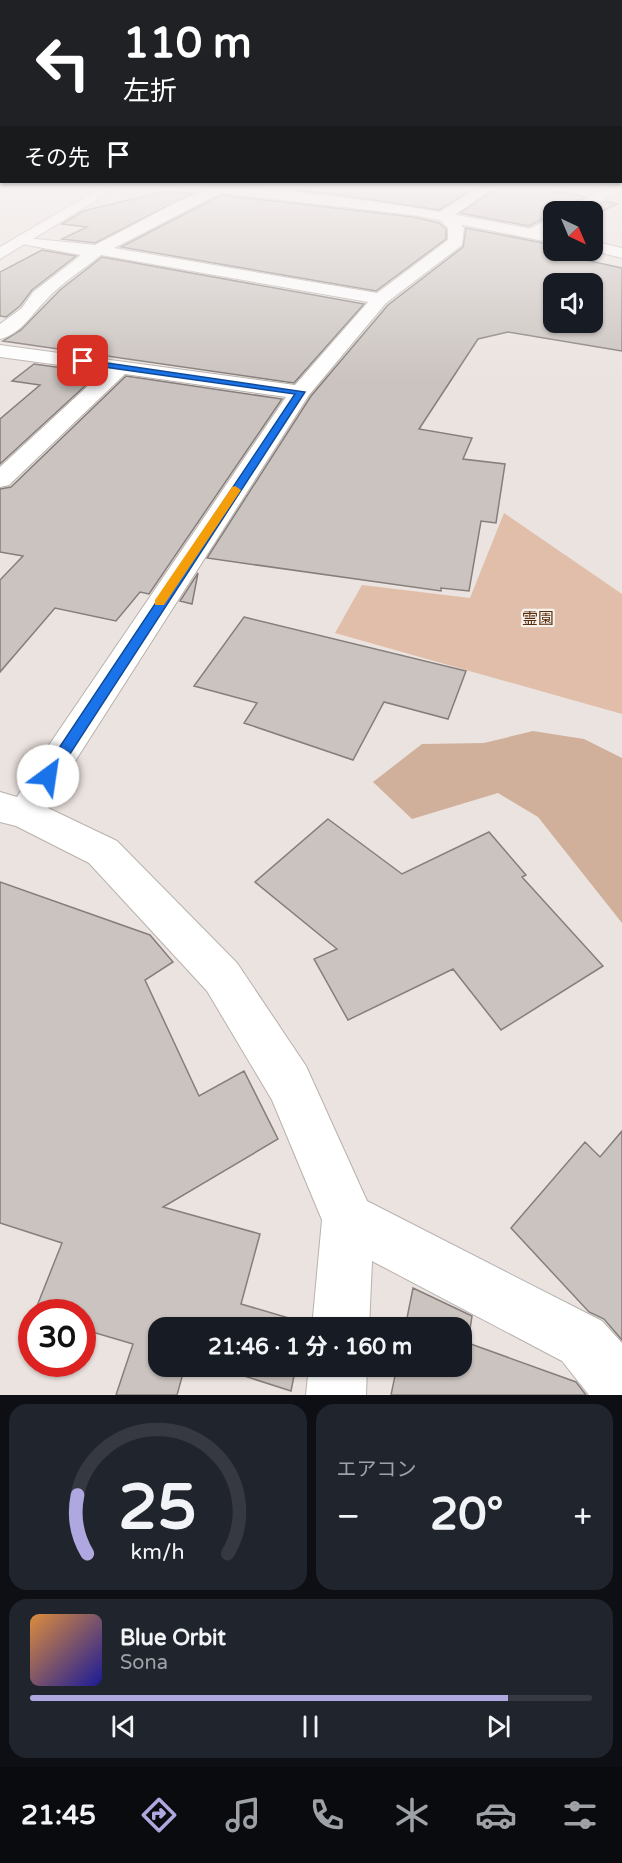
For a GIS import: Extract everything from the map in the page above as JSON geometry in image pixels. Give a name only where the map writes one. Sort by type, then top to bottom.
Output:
[{"type":"main road","points":[[0,333],[28,312],[39,296],[97,251]]},
{"type":"main road","points":[[104,251],[380,299]]},
{"type":"main road","points":[[341,1317],[348,1220],[289,1083],[222,977],[103,852],[13,810],[59,757],[300,392],[380,299],[444,251]]},
{"type":"main road","points":[[0,351],[300,392]]},
{"type":"main road","points":[[0,480],[122,366]]},
{"type":"main road","points":[[348,1220],[582,1341],[622,1388]]},
{"type":"main road","points":[[336,1395],[337,1377]]},
{"type":"green space","name":"霊園","points":[[504,513],[622,594],[622,714],[335,633],[362,585],[470,598]]},
{"type":"shaded area","points":[[533,731],[584,739],[622,758],[622,923],[538,817],[498,793],[412,819],[373,782],[422,744],[484,743]]},
{"type":"building","points":[[40,251],[76,256],[32,290],[20,306],[6,317],[0,316],[0,272]]},
{"type":"building","points":[[145,251],[430,251],[376,291]]},
{"type":"building","points":[[458,251],[543,251],[543,261],[590,261],[622,268],[622,351],[508,332],[478,339],[419,429],[472,438],[463,459],[505,464],[496,523],[481,521],[469,591],[441,588],[441,591],[207,558],[311,396],[388,305]]},
{"type":"building","points":[[102,257],[364,304],[294,383],[3,341],[21,330],[60,290]]},
{"type":"building","points":[[34,364],[99,373],[0,464],[0,419],[40,385],[12,381]]},
{"type":"building","points":[[126,376],[282,399],[149,594],[140,592],[116,621],[55,608],[0,672],[0,580],[23,556],[0,552],[0,489],[11,487]]},
{"type":"building","points":[[198,573],[192,604],[180,601]]},
{"type":"building","points":[[244,617],[466,671],[448,719],[384,702],[353,760],[244,723],[257,703],[194,686]]},
{"type":"building","points":[[328,819],[402,874],[489,832],[526,875],[522,877],[603,966],[501,1030],[453,969],[348,1020],[314,959],[337,949],[255,882]]},
{"type":"building","points":[[0,882],[150,935],[173,962],[145,980],[199,1096],[244,1071],[278,1139],[163,1207],[260,1234],[241,1304],[285,1317],[148,1317],[148,1377],[182,1377],[177,1395],[116,1395],[133,1344],[96,1333],[96,1299],[40,1299],[62,1243],[0,1223]]},
{"type":"building","points":[[622,1131],[622,1340],[604,1319],[589,1312],[511,1228],[585,1142],[600,1157]]},
{"type":"building","points":[[413,1288],[472,1316],[472,1317],[407,1317]]},
{"type":"building","points":[[472,1344],[576,1382],[586,1395],[391,1395],[395,1377],[472,1377]]},
{"type":"building","points":[[247,1377],[294,1377],[291,1391]]},
{"type":"slow traffic","points":[[160,603],[235,490]]},
{"type":"route","points":[[48,776],[155,609],[300,392],[83,361]]}]
